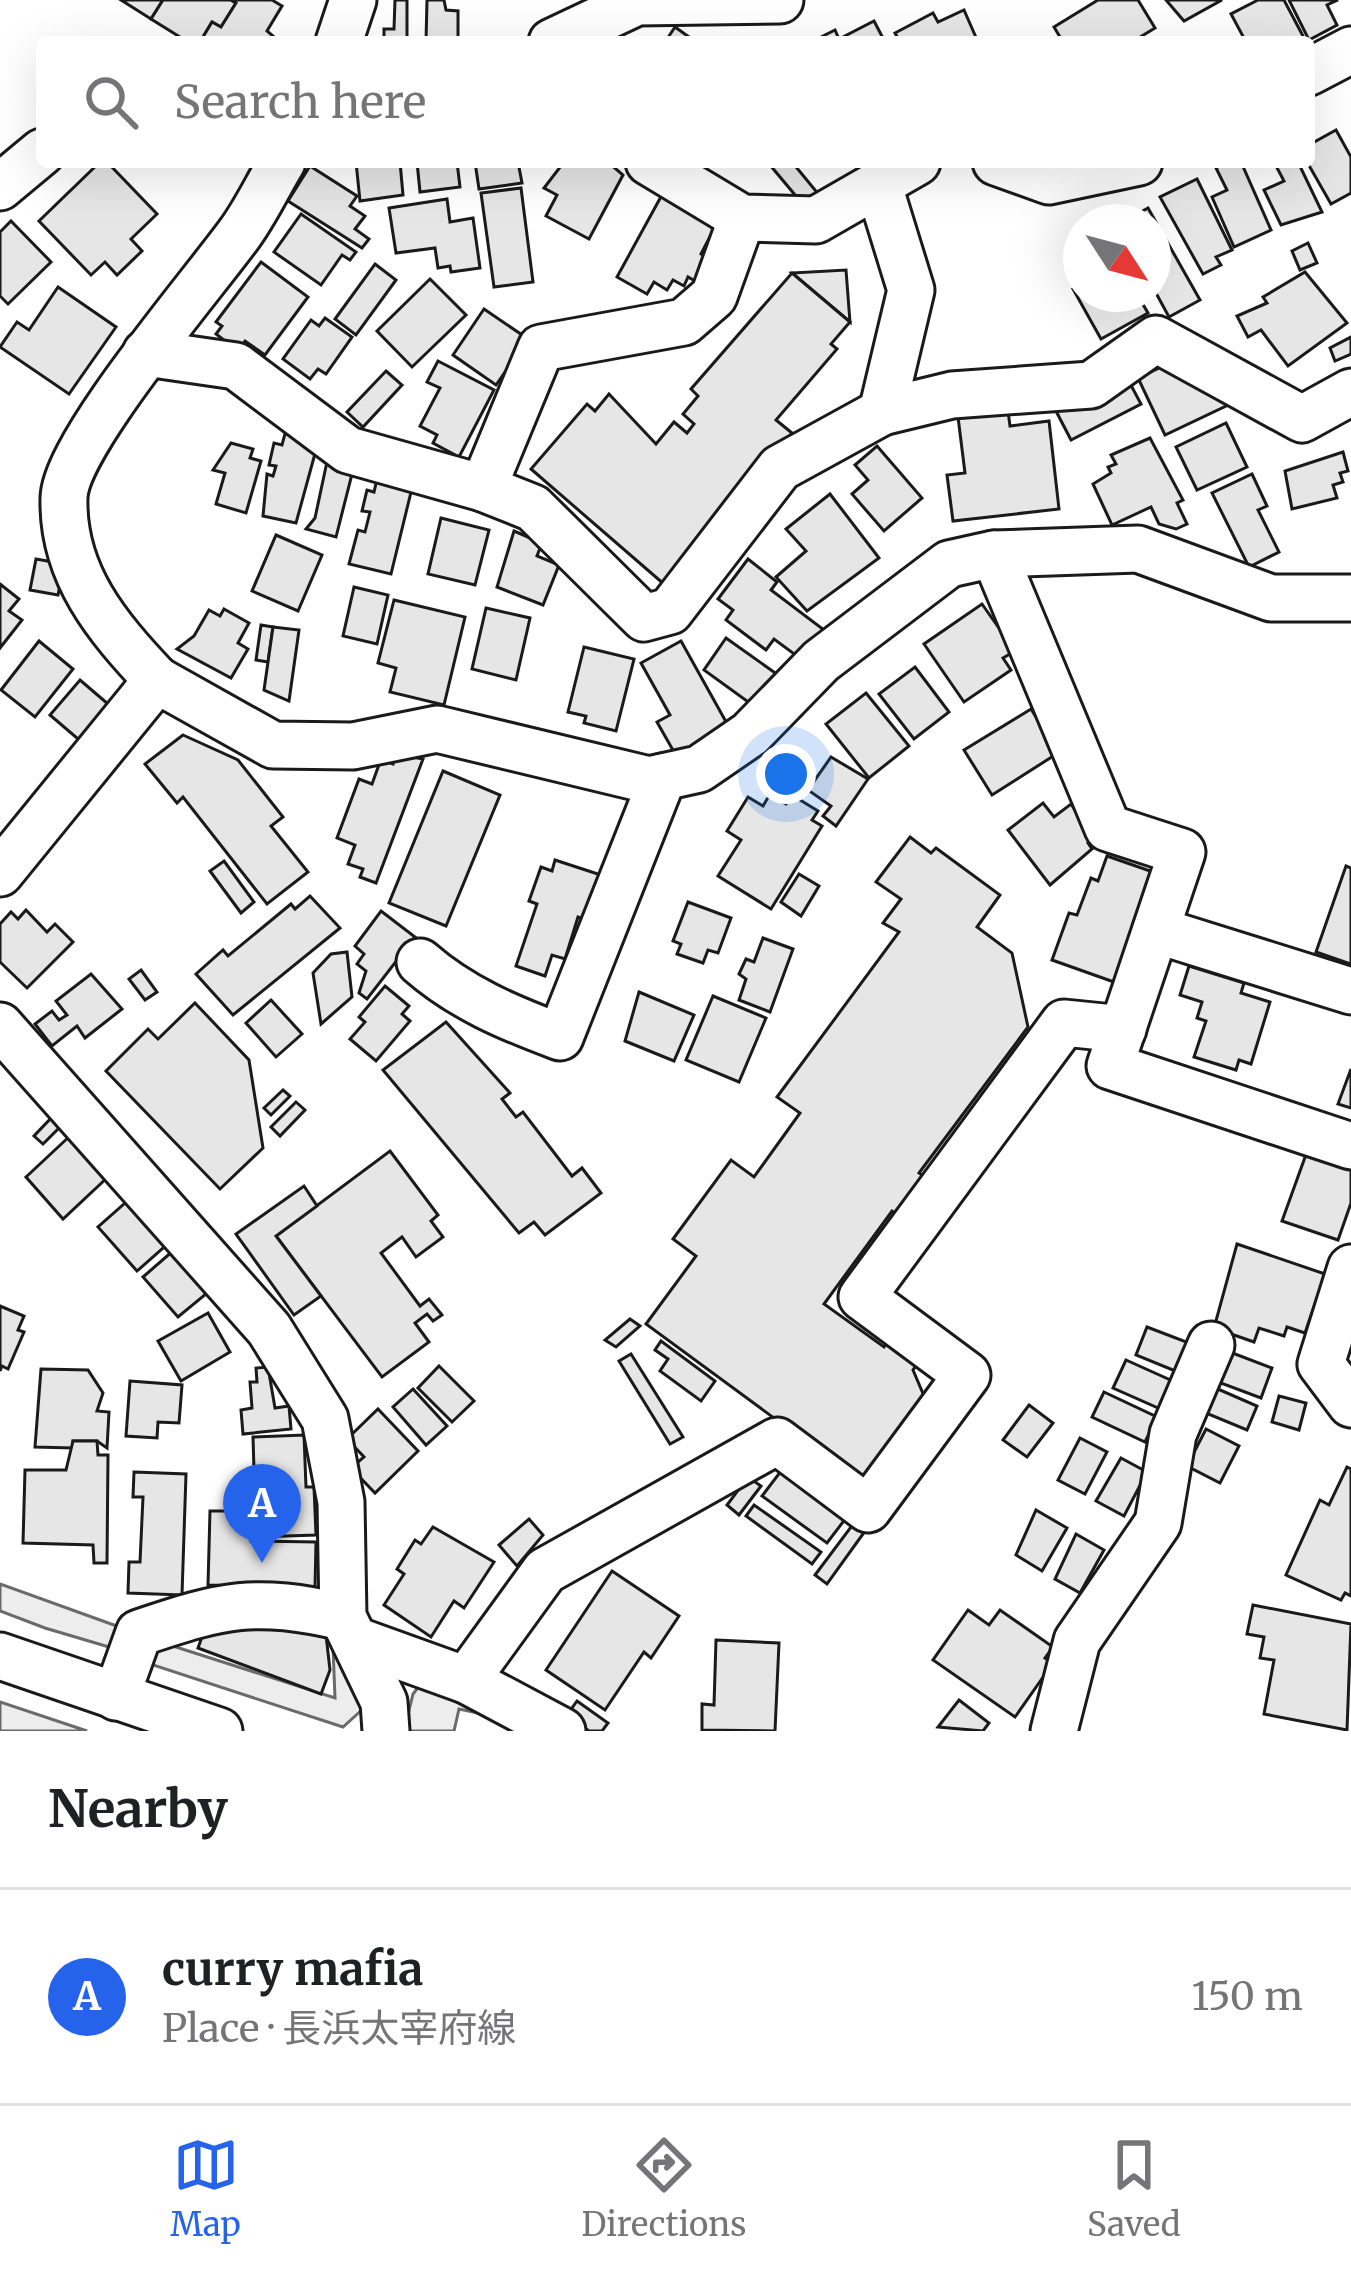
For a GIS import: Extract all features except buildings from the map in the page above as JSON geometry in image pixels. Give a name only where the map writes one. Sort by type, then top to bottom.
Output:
[{"type":"street","points":[[341,36],[353,0]]},
{"type":"street","points":[[565,36],[637,2],[780,0]]},
{"type":"street","points":[[1315,69],[1351,50]]},
{"type":"street","points":[[0,187],[36,157]]},
{"type":"street","points":[[279,168],[242,231],[146,353],[63,492],[65,531],[80,582],[110,630],[157,680],[273,745],[353,746],[437,729],[649,780],[699,770],[750,734],[821,661],[949,564],[994,554],[1138,549],[1271,598],[1351,598]]},
{"type":"street","points":[[659,168],[742,218],[816,220],[898,173],[911,290],[882,412]]},
{"type":"street","points":[[1012,168],[1048,181],[1110,168]]},
{"type":"street","points":[[483,488],[541,348],[684,322],[714,296],[742,218]]},
{"type":"street","points":[[146,353],[236,366],[348,450],[483,488],[533,508],[644,618],[670,611],[780,468],[882,412],[952,395],[1090,385],[1156,339],[1302,419],[1351,392]]},
{"type":"street","points":[[994,554],[1108,828],[1182,852],[1110,1066],[1351,1146]]},
{"type":"street","points":[[0,873],[157,680]]},
{"type":"street","points":[[420,962],[441,981],[502,1016],[560,1037],[663,777]]},
{"type":"street","points":[[1156,930],[1351,992]]},
{"type":"street","points":[[466,1680],[545,1571],[777,1441],[868,1509],[967,1375],[862,1297],[1064,1023],[1123,1029]]},
{"type":"street","points":[[0,1026],[269,1329],[325,1419],[341,1502],[349,1628],[384,1702],[386,1731]]},
{"type":"street","points":[[1351,1268],[1321,1364],[1351,1404]]},
{"type":"street","points":[[1054,1731],[1077,1641],[1158,1523],[1173,1434],[1211,1346]]},
{"type":"street","points":[[116,1696],[139,1633],[231,1604],[279,1603],[466,1680],[562,1731]]},
{"type":"street","points":[[0,1656],[220,1731]]},
{"type":"shaded area","points":[[0,1584],[125,1629],[109,1647],[45,1628],[0,1611]]},
{"type":"shaded area","points":[[151,1639],[335,1698],[333,1648],[365,1707],[343,1727],[153,1665]]},
{"type":"shaded area","points":[[423,1681],[516,1721],[459,1709],[454,1731],[404,1731],[413,1694]]},
{"type":"shaded area","points":[[0,1702],[87,1731],[0,1731]]},
{"type":"place","name":"curry mafia","points":[[262,1563]]}]
